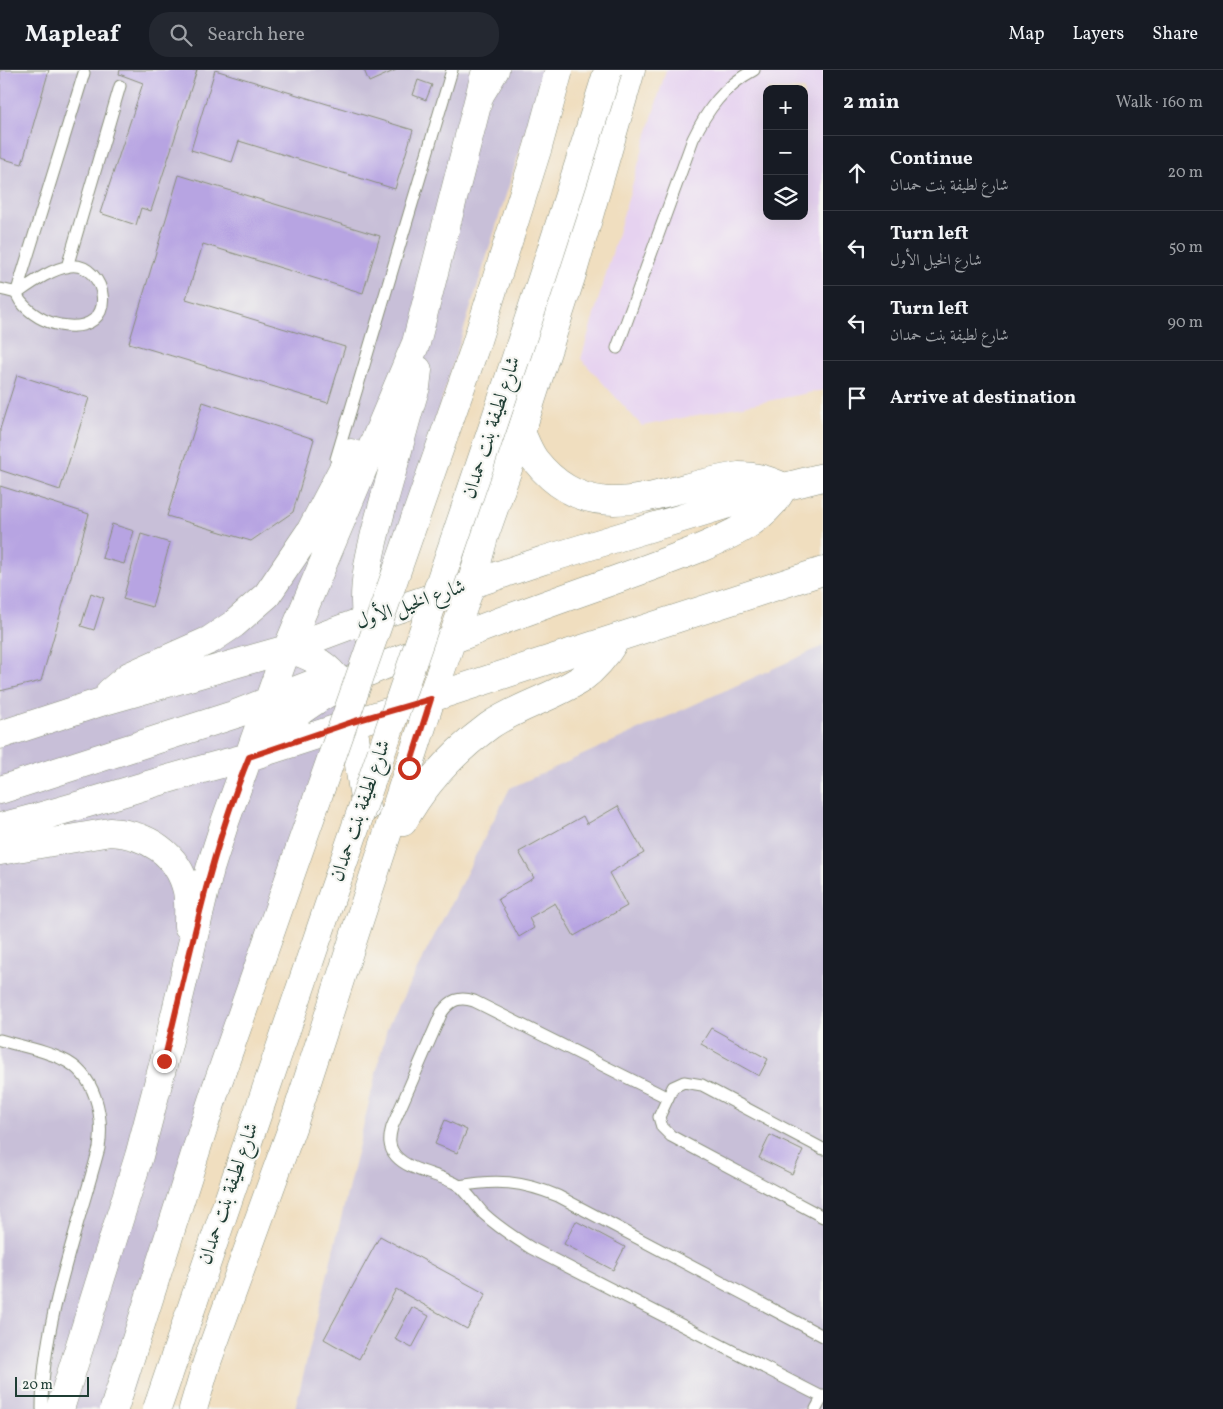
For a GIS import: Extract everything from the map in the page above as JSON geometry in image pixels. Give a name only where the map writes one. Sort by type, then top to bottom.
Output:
[{"type":"main road","points":[[60,1409],[139,1156],[210,869],[236,789],[287,649],[416,343],[484,82],[495,70]]},
{"type":"main road","name":"شارع لطيفة بنت حمدان","points":[[114,1409],[216,1088],[474,350],[538,147],[560,70]]},
{"type":"main road","name":"شارع لطيفة بنت حمدان","points":[[157,1409],[259,1105],[475,481],[608,70]]},
{"type":"main road","name":"شارع لطيفة بنت حمدان","points":[[193,1409],[207,1362],[293,1125],[431,699],[470,585],[484,537],[521,432],[574,268],[631,70]]},
{"type":"main road","points":[[101,702],[129,676],[210,640],[241,618],[267,595],[328,499],[345,467],[388,373],[416,343]]},
{"type":"main road","points":[[416,343],[418,368],[416,387],[373,543],[366,584],[364,620],[379,661],[402,684],[413,692],[431,699]]},
{"type":"main road","points":[[0,790],[338,680],[379,661],[452,639],[672,559],[749,524],[765,512],[778,498],[784,487],[766,479],[753,476],[739,476],[620,502],[597,500],[575,493],[554,480],[534,458],[521,432]]},
{"type":"main road","name":"شارع الخيل الأول","points":[[0,735],[101,702],[287,649],[364,620],[544,560],[784,487],[823,477]]},
{"type":"main road","points":[[0,827],[39,818],[249,757],[352,722],[431,699],[823,571]]},
{"type":"main road","points":[[379,661],[470,585]]},
{"type":"main road","points":[[376,872],[421,792],[442,768],[490,726],[515,711],[581,679],[601,661],[616,639]]},
{"type":"main road","points":[[287,649],[305,654],[321,663],[338,680],[349,703],[376,872]]},
{"type":"main road","points":[[249,757],[270,736],[338,680]]},
{"type":"main road","points":[[0,850],[110,832],[124,833],[148,841],[168,856],[183,878],[189,904],[187,966]]},
{"type":"lane","points":[[328,499],[337,455],[452,70]]},
{"type":"lane","points":[[617,348],[693,139],[702,120],[713,103],[728,88],[754,70]]},
{"type":"lane","points":[[16,294],[84,73]]},
{"type":"lane","points":[[67,267],[120,86]]},
{"type":"lane","points":[[0,289],[16,294],[27,308],[41,319],[70,326],[90,323],[98,316],[104,296],[91,273],[77,267],[67,267],[47,275],[16,294]]},
{"type":"lane","points":[[668,1098],[474,1001],[465,998],[456,999],[448,1004],[442,1012],[389,1137],[391,1148],[404,1163],[459,1186],[484,1214],[499,1227],[531,1248],[823,1396],[816,1409]]},
{"type":"lane","points":[[0,1040],[51,1054],[77,1069],[96,1097],[102,1131],[53,1316],[44,1373],[42,1409]]},
{"type":"lane","points":[[823,1149],[702,1084],[684,1082],[673,1087],[659,1117],[662,1127],[671,1136],[823,1217]]},
{"type":"lane","points":[[459,1186],[499,1181],[519,1183],[545,1190],[823,1336]]},
{"type":"shaded area","points":[[0,70],[545,70],[126,1409],[0,1409]]},
{"type":"shaded area","points":[[666,70],[823,70],[823,390],[642,426],[581,359]]},
{"type":"shaded area","points":[[823,646],[823,1409],[295,1409],[387,1028],[510,788]]},
{"type":"building","points":[[0,70],[49,70],[22,164],[0,158]]},
{"type":"building","points":[[120,70],[197,70],[151,211],[141,208],[136,225],[100,213],[143,83],[119,74]]},
{"type":"building","points":[[215,70],[413,130],[395,189],[239,141],[232,162],[191,150]]},
{"type":"building","points":[[364,70],[396,70],[369,82]]},
{"type":"building","points":[[418,80],[432,85],[426,100],[413,95]]},
{"type":"building","points":[[179,175],[380,236],[363,293],[203,244],[186,299],[345,347],[328,403],[129,343]]},
{"type":"building","points":[[17,375],[89,398],[60,490],[0,470],[0,429]]},
{"type":"building","points":[[203,402],[314,439],[293,512],[251,541],[167,516]]},
{"type":"building","points":[[0,486],[89,514],[41,681],[0,691]]},
{"type":"building","points":[[112,524],[134,531],[124,564],[102,558]]},
{"type":"building","points":[[141,534],[170,543],[152,607],[123,599]]},
{"type":"building","points":[[91,593],[104,598],[94,630],[81,626]]},
{"type":"building","points":[[618,806],[644,853],[609,873],[627,906],[574,936],[555,903],[529,918],[534,928],[519,937],[498,899],[534,878],[519,852],[583,816],[587,824]]},
{"type":"building","points":[[711,1028],[768,1059],[759,1076],[701,1044]]},
{"type":"building","points":[[445,1120],[467,1130],[457,1153],[435,1144]]},
{"type":"building","points":[[770,1135],[803,1151],[792,1174],[759,1158]]},
{"type":"building","points":[[576,1221],[625,1247],[613,1270],[564,1244]]},
{"type":"building","points":[[380,1236],[486,1294],[467,1329],[396,1289],[359,1359],[324,1339]]},
{"type":"building","points":[[412,1307],[429,1316],[412,1348],[395,1339]]},
{"type":"route","points":[[164,1061],[210,869],[236,789],[249,757],[352,722],[431,699],[409,768]]}]
